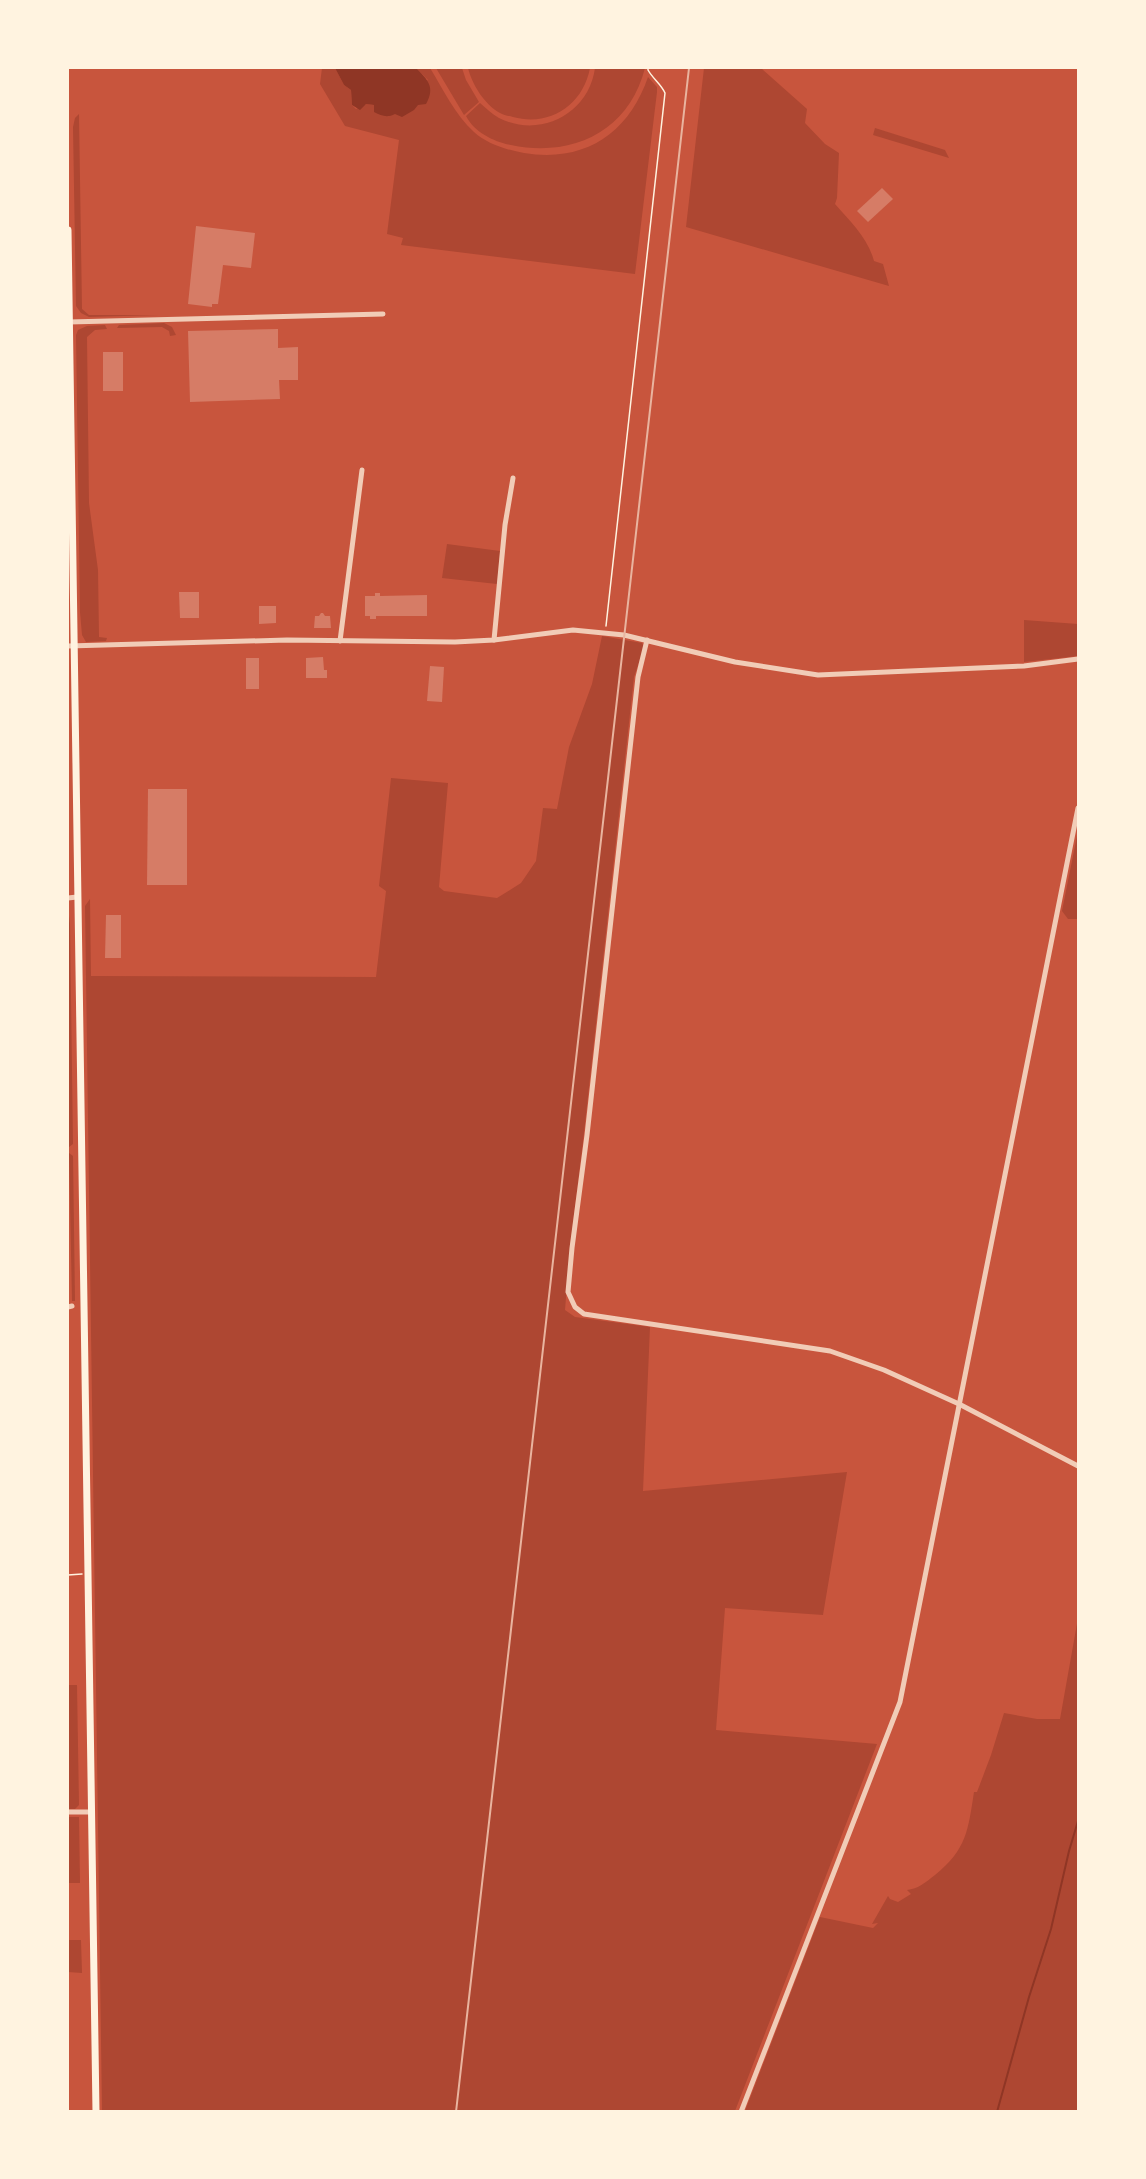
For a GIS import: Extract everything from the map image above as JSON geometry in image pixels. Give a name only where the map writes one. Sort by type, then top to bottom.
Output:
[{"type":"main road","points":[[68,230],[70,645],[77,897],[96,2112]]},
{"type":"street","points":[[69,322],[383,314]]},
{"type":"street","points":[[340,641],[362,470]]},
{"type":"street","points":[[494,640],[505,525],[513,478]]},
{"type":"street","points":[[70,645],[340,641],[455,642],[494,640],[573,630],[647,640],[735,662],[818,675],[1024,666],[1078,659]]},
{"type":"street","points":[[647,640],[638,677],[615,870],[587,1134],[572,1248],[568,1292],[571,1301],[579,1312],[584,1314],[830,1351],[884,1370],[959,1404],[1078,1466]]},
{"type":"street","points":[[741,2112],[900,1702],[1078,808]]},
{"type":"street","points":[[68,898],[77,897]]},
{"type":"street","points":[[68,1812],[91,1812]]},
{"type":"path","points":[[605,633],[666,93],[648,69]]},
{"type":"path","points":[[68,1575],[87,1574]]},
{"type":"shaded area","points":[[322,68],[335,68],[344,85],[351,90],[352,105],[356,109],[366,104],[374,105],[428,80],[416,68],[430,68],[455,110],[479,136],[511,150],[546,155],[585,148],[602,140],[629,114],[640,97],[648,77],[657,87],[657,92],[635,274],[401,245],[403,238],[387,234],[399,140],[345,126],[320,84]]},
{"type":"shaded area","points":[[335,68],[416,68],[429,84],[429,98],[426,104],[418,105],[402,117],[395,114],[380,115],[374,112],[374,105],[366,104],[360,110],[352,105],[351,90],[344,85]]},
{"type":"shaded area","points":[[436,68],[462,68],[479,102],[464,115]]},
{"type":"shaded area","points":[[468,68],[590,68],[580,93],[563,110],[540,119],[527,119],[504,115],[494,109],[479,93]]},
{"type":"shaded area","points":[[595,68],[645,68],[637,90],[626,108],[612,123],[595,135],[576,143],[534,148],[505,144],[479,131],[466,116],[480,103],[499,118],[515,124],[546,123],[560,118],[583,98],[591,84]]},
{"type":"shaded area","points":[[704,68],[761,68],[807,109],[805,123],[825,144],[839,153],[835,204],[863,237],[874,261],[883,264],[889,286],[686,227]]},
{"type":"shaded area","points":[[79,114],[82,309],[89,315],[159,315],[89,317],[81,313],[76,306],[73,127],[75,118]]},
{"type":"shaded area","points":[[875,128],[945,150],[949,158],[873,135]]},
{"type":"shaded area","points":[[164,323],[172,327],[176,335],[170,336],[169,331],[162,327],[117,328],[119,325]]},
{"type":"shaded area","points":[[105,325],[107,329],[95,330],[87,337],[89,503],[98,570],[99,637],[107,638],[106,641],[86,642],[82,635],[80,612],[76,335],[78,330],[87,326]]},
{"type":"shaded area","points":[[447,544],[500,551],[497,584],[442,578]]},
{"type":"shaded area","points":[[1024,620],[1078,624],[1078,656],[1024,662]]},
{"type":"shaded area","points":[[602,636],[642,643],[644,647],[634,677],[570,1247],[565,1310],[575,1317],[650,1327],[643,1491],[847,1472],[823,1615],[725,1608],[716,1730],[877,1744],[735,2111],[102,2111],[85,906],[90,899],[91,976],[376,977],[386,891],[379,886],[391,778],[448,783],[439,887],[444,891],[497,898],[521,883],[536,861],[543,808],[557,809],[569,747],[592,684]]},
{"type":"shaded area","points":[[1078,831],[1078,919],[1068,919],[1062,911]]},
{"type":"shaded area","points":[[68,907],[73,1144],[69,1147],[68,1133]]},
{"type":"shaded area","points":[[69,1153],[73,1156],[75,1301],[72,1301]]},
{"type":"shaded area","points":[[1078,1618],[1078,2111],[745,2111],[820,1917],[873,1928],[878,1923],[872,1924],[888,1896],[898,1902],[911,1894],[907,1890],[925,1883],[946,1866],[964,1838],[974,1792],[977,1792],[1004,1713],[1037,1719],[1060,1719]]},
{"type":"shaded area","points":[[68,1685],[77,1685],[79,1805],[75,1809],[68,1809]]},
{"type":"shaded area","points":[[68,1817],[79,1817],[80,1883],[68,1883]]},
{"type":"shaded area","points":[[68,1940],[81,1940],[82,1973],[68,1972]]},
{"type":"building","points":[[882,188],[893,199],[868,222],[857,211]]},
{"type":"building","points":[[196,226],[255,233],[251,268],[223,265],[218,304],[212,304],[212,307],[188,304]]},
{"type":"building","points":[[278,329],[278,348],[298,347],[298,380],[279,380],[280,399],[190,402],[188,331]]},
{"type":"building","points":[[103,352],[123,352],[123,391],[103,391]]},
{"type":"building","points":[[179,592],[199,592],[199,618],[180,618]]},
{"type":"building","points":[[375,593],[380,593],[380,596],[427,595],[427,616],[376,616],[376,619],[370,619],[370,616],[365,616],[365,596],[375,596]]},
{"type":"building","points":[[259,606],[276,606],[276,623],[259,624]]},
{"type":"building","points":[[321,613],[330,616],[331,628],[314,628],[315,616]]},
{"type":"building","points":[[323,657],[327,678],[306,678],[306,658]]},
{"type":"building","points":[[246,658],[259,658],[259,689],[246,689]]},
{"type":"building","points":[[430,666],[444,667],[442,702],[427,701]]},
{"type":"building","points":[[148,789],[187,789],[187,885],[147,885]]},
{"type":"building","points":[[106,915],[121,915],[121,958],[105,958]]},
{"type":"waterway","points":[[997,2112],[1029,1997],[1051,1929],[1078,1821]]},
{"type":"railway","points":[[456,2112],[689,68]]}]
